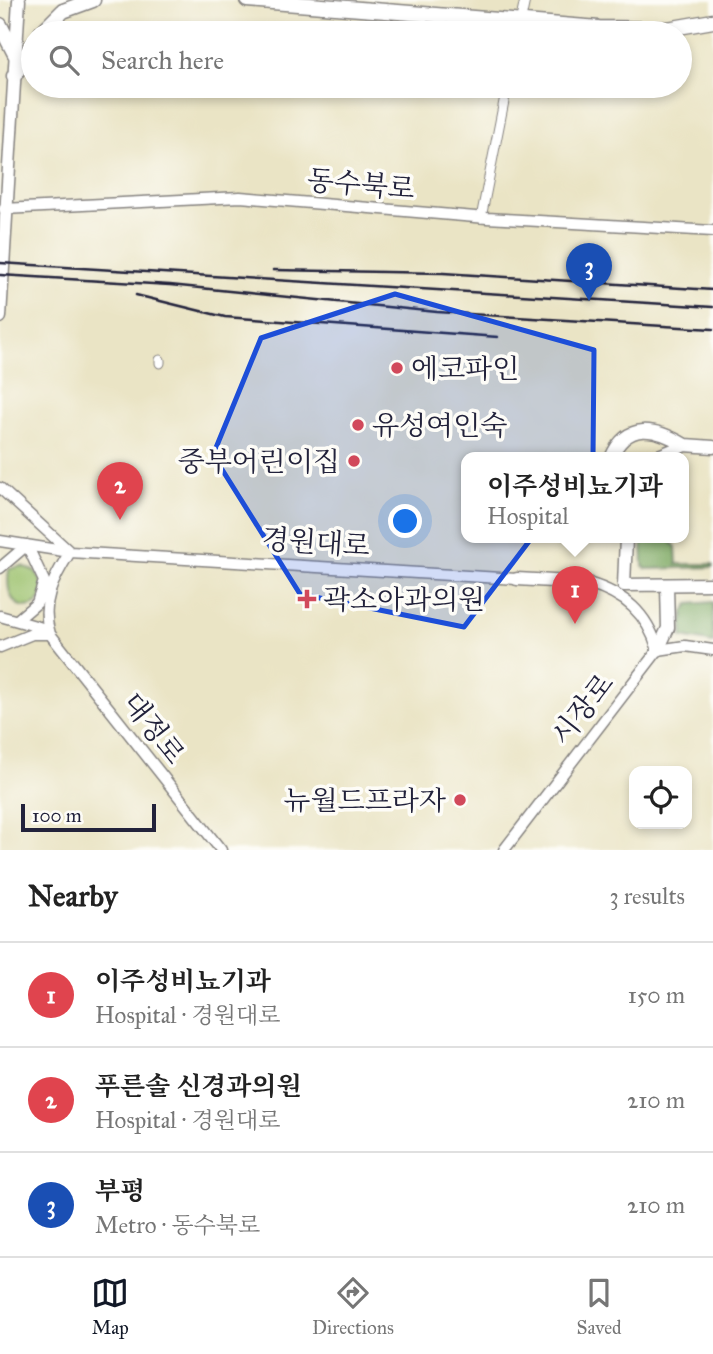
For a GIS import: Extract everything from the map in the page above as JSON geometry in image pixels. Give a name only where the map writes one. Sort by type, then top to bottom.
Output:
[{"type":"main road","points":[[0,317],[4,209],[19,0]]},
{"type":"main road","points":[[53,21],[63,11],[93,0]]},
{"type":"main road","points":[[247,0],[451,21]]},
{"type":"main road","points":[[692,25],[713,21]]},
{"type":"main road","points":[[0,25],[15,54]]},
{"type":"main road","points":[[14,76],[21,65]]},
{"type":"main road","points":[[614,452],[620,441],[645,430],[661,432],[685,445],[713,447]]},
{"type":"main road","points":[[668,452],[685,445]]},
{"type":"main road","points":[[624,585],[626,543]]},
{"type":"main road","name":"경원대로","points":[[517,579],[588,583]]},
{"type":"main road","name":"경원대로","points":[[624,585],[713,584]]},
{"type":"main road","name":"시장로","points":[[658,650],[668,628],[667,586]]},
{"type":"street","points":[[520,21],[524,0]]},
{"type":"street","points":[[481,218],[505,98]]},
{"type":"street","name":"동수북로","points":[[4,209],[240,198],[481,218],[713,231]]},
{"type":"street","points":[[0,488],[70,552],[46,600],[44,612],[50,634]]},
{"type":"street","name":"경원대로","points":[[0,541],[70,552],[517,579]]},
{"type":"street","points":[[0,568],[27,545],[44,581],[37,604],[17,620]]},
{"type":"street","points":[[588,583],[608,589],[632,604],[654,635],[658,650],[685,646],[713,650]]},
{"type":"street","name":"경원대로","points":[[588,583],[624,585]]},
{"type":"street","points":[[0,616],[50,634]]},
{"type":"street","points":[[0,647],[32,634],[50,634]]},
{"type":"street","name":"대정로","points":[[50,634],[221,850]]},
{"type":"street","name":"시장로","points":[[504,850],[658,650]]},
{"type":"highlighted area","points":[[395,294],[594,350],[593,457],[464,627],[300,594],[213,455],[261,338]]},
{"type":"green space","points":[[642,543],[672,543],[676,547],[677,564],[713,564],[713,567],[646,569],[643,566]]},
{"type":"green space","points":[[22,566],[35,571],[42,584],[42,595],[30,606],[21,606],[13,600],[9,588],[9,569]]},
{"type":"green space","points":[[713,602],[713,643],[682,637],[684,611],[689,604]]},
{"type":"railway","points":[[0,263],[713,307]]},
{"type":"railway","points":[[273,270],[443,273],[713,290]]},
{"type":"railway","points":[[0,275],[170,285],[437,312],[713,329]]},
{"type":"railway","points":[[136,295],[225,317],[498,337]]},
{"type":"place","name":"부평","points":[[589,301]]},
{"type":"place","name":"에코파인","points":[[397,368]]},
{"type":"place","name":"유성여인숙","points":[[358,425]]},
{"type":"place","name":"중부어린이집","points":[[354,461]]},
{"type":"place","name":"푸른솔 신경과의원","points":[[120,520]]},
{"type":"place","name":"곽소아과의원","points":[[307,599]]},
{"type":"place","name":"이주성비뇨기과","points":[[575,624]]},
{"type":"place","name":"뉴월드프라자","points":[[460,800]]}]
